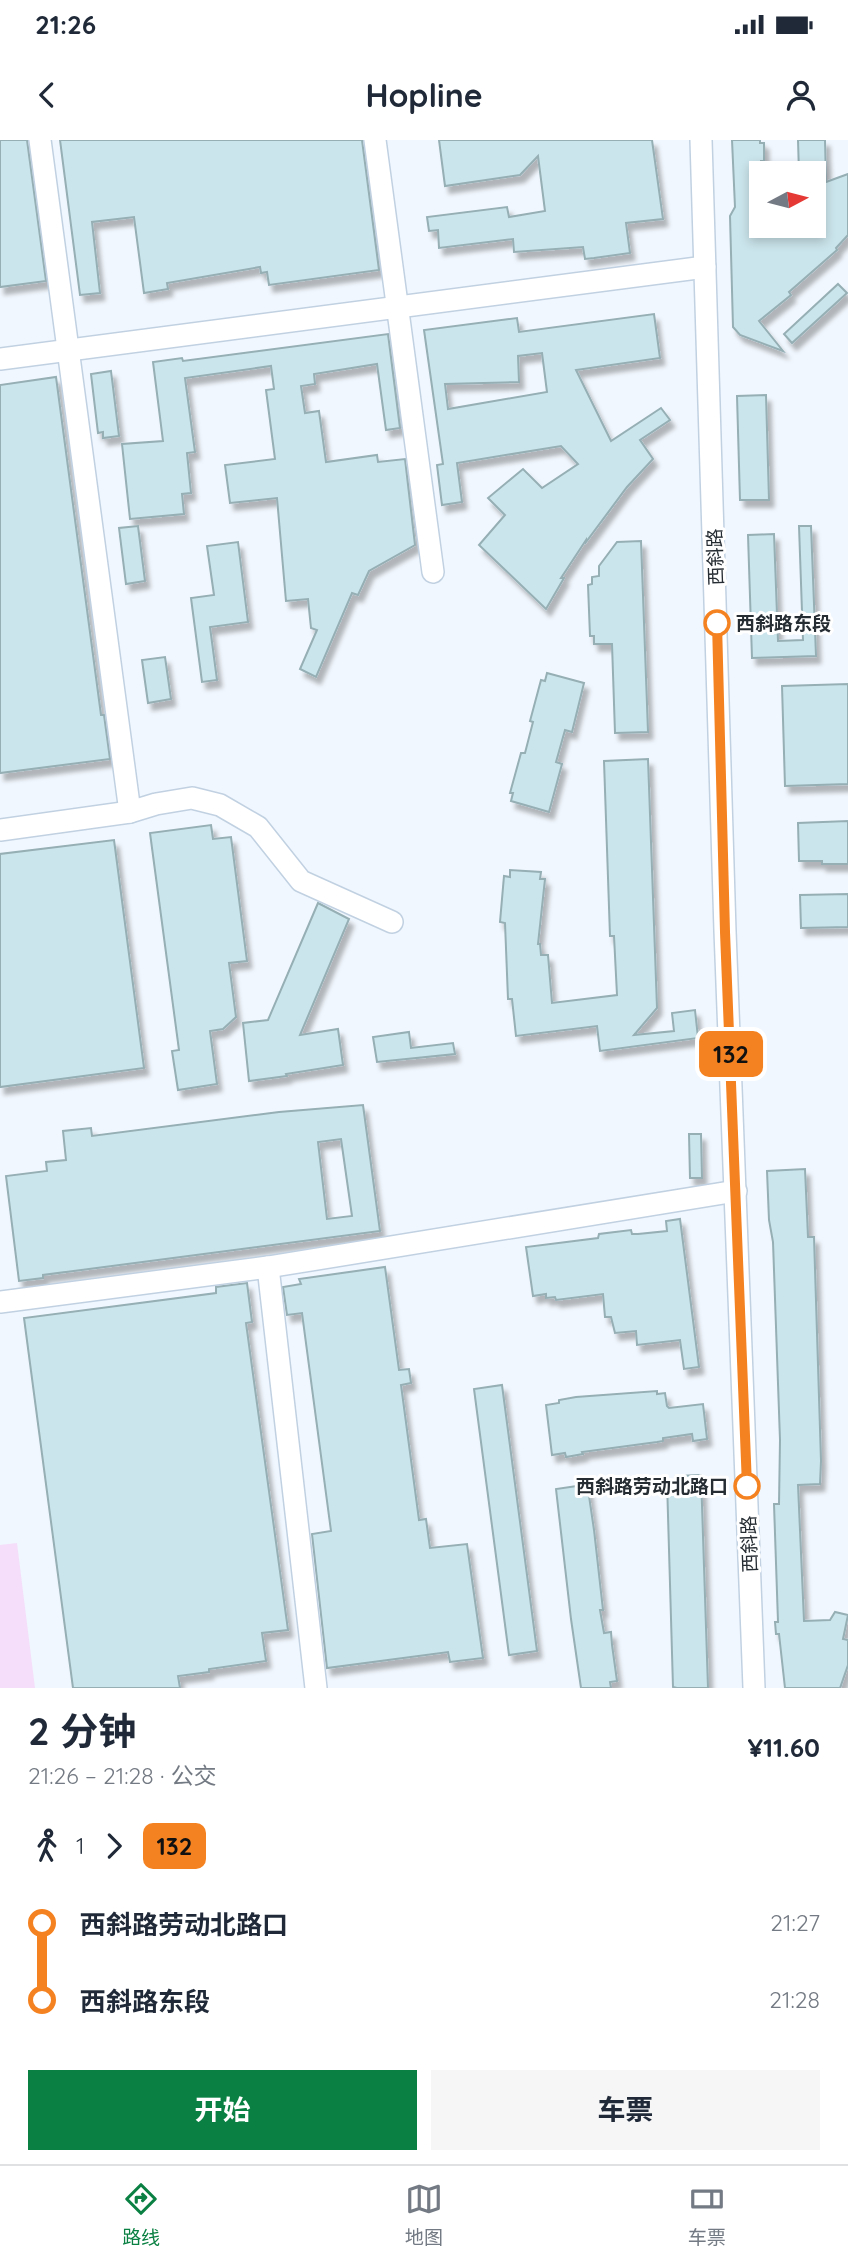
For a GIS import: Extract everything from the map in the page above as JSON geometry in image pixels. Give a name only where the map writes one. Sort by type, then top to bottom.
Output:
[{"type":"street","points":[[40,140],[130,812]]},
{"type":"street","points":[[375,140],[433,572]]},
{"type":"street","name":"西斜路","points":[[701,140],[725,932],[754,1688]]},
{"type":"street","points":[[0,359],[705,267]]},
{"type":"street","points":[[0,830],[130,812],[192,798],[220,805],[258,827],[301,881],[392,922]]},
{"type":"street","points":[[0,1302],[268,1267],[736,1191]]},
{"type":"street","points":[[268,1267],[316,1688]]},
{"type":"shaded area","points":[[17,1543],[35,1688],[0,1688],[0,1545]]},
{"type":"building","points":[[0,140],[27,140],[46,281],[0,287]]},
{"type":"building","points":[[60,140],[362,140],[379,270],[269,285],[267,272],[261,273],[260,267],[167,283],[168,289],[144,293],[134,217],[92,222],[100,293],[80,295]]},
{"type":"building","points":[[439,140],[652,140],[663,219],[626,223],[630,253],[594,258],[585,259],[583,247],[514,252],[513,239],[439,248],[438,230],[429,231],[427,217],[507,207],[509,217],[545,211],[538,156],[520,175],[445,186]]},
{"type":"building","points":[[732,140],[760,140],[760,143],[764,143],[764,161],[749,161],[749,238],[826,238],[826,182],[848,174],[848,235],[837,250],[789,292],[791,295],[759,321],[783,351],[740,335],[733,327],[730,216],[735,207]]},
{"type":"building","points":[[798,140],[825,140],[826,161],[799,161]]},
{"type":"building","points":[[838,284],[847,293],[792,343],[784,334]]},
{"type":"building","points":[[654,314],[660,358],[576,370],[611,441],[661,408],[670,420],[640,440],[653,459],[627,487],[586,540],[561,578],[564,578],[546,609],[479,545],[505,515],[488,498],[523,469],[542,488],[578,464],[561,446],[457,463],[462,502],[442,505],[437,465],[443,464],[424,330],[517,318],[519,332]],"holes":[[[542,353],[547,392],[448,409],[445,384],[519,382],[518,356]]]},
{"type":"building","points":[[388,334],[400,428],[386,430],[377,364],[314,374],[315,384],[301,386],[305,413],[319,411],[326,462],[377,455],[378,462],[405,459],[415,545],[369,571],[358,595],[352,593],[316,677],[300,669],[317,630],[311,628],[308,599],[286,601],[277,498],[230,503],[225,465],[275,459],[266,390],[274,389],[271,366],[185,378],[195,452],[187,453],[191,493],[182,494],[184,514],[130,519],[122,444],[163,441],[153,362],[182,358],[183,361]]},
{"type":"building","points":[[111,371],[119,436],[103,438],[103,432],[98,433],[91,374]]},
{"type":"building","points":[[56,377],[101,715],[104,715],[110,759],[0,773],[0,385]]},
{"type":"building","points":[[766,395],[769,500],[740,500],[737,396]]},
{"type":"building","points":[[138,526],[145,581],[126,584],[119,528]]},
{"type":"building","points":[[799,526],[811,526],[816,656],[752,658],[748,535],[774,534],[778,641],[803,640]]},
{"type":"building","points":[[641,541],[648,732],[615,733],[612,644],[594,644],[594,636],[590,636],[588,585],[592,584],[592,577],[599,576],[599,566],[617,542]]},
{"type":"building","points":[[238,542],[248,622],[210,627],[217,680],[202,682],[191,598],[214,595],[207,546]]},
{"type":"building","points":[[165,657],[171,699],[148,703],[142,660]]},
{"type":"building","points":[[547,673],[584,683],[572,732],[565,730],[556,762],[562,764],[549,812],[511,801],[513,793],[510,793],[521,753],[525,753],[541,680],[545,681]]},
{"type":"building","points":[[848,684],[848,784],[785,786],[782,686]]},
{"type":"building","points":[[648,759],[657,1008],[634,1035],[674,1031],[672,1013],[695,1010],[698,1038],[600,1051],[597,1026],[516,1036],[512,999],[508,999],[505,923],[500,922],[504,876],[510,877],[510,870],[541,872],[540,879],[545,879],[538,944],[541,955],[548,955],[552,1003],[617,995],[614,936],[610,936],[604,761]]},
{"type":"building","points":[[848,821],[848,864],[799,861],[798,823]]},
{"type":"building","points":[[211,825],[213,839],[231,837],[247,961],[229,963],[236,1017],[223,1029],[210,1031],[217,1084],[178,1090],[172,1051],[179,1050],[150,833]]},
{"type":"building","points":[[114,840],[144,1068],[0,1087],[0,854]]},
{"type":"building","points":[[848,894],[848,927],[801,928],[800,895]]},
{"type":"building","points":[[318,903],[349,919],[300,1035],[338,1029],[343,1065],[249,1081],[243,1023],[268,1020]]},
{"type":"building","points":[[409,1032],[411,1048],[453,1043],[455,1054],[377,1062],[373,1037]]},
{"type":"building","points":[[363,1105],[380,1231],[43,1275],[43,1278],[19,1281],[6,1176],[47,1171],[46,1162],[66,1160],[63,1131],[91,1128],[92,1136],[279,1112]],"holes":[[[341,1139],[352,1216],[327,1219],[318,1142]]]},
{"type":"building","points":[[689,1134],[701,1134],[702,1178],[690,1178]]},
{"type":"building","points":[[805,1169],[808,1237],[814,1237],[821,1461],[820,1484],[798,1485],[804,1621],[830,1620],[835,1612],[848,1615],[843,1639],[848,1640],[848,1665],[840,1688],[785,1688],[779,1634],[776,1634],[775,1622],[778,1622],[774,1504],[779,1504],[780,1440],[773,1242],[769,1220],[767,1171]]},
{"type":"building","points":[[680,1219],[699,1367],[684,1369],[680,1340],[637,1345],[636,1331],[615,1333],[611,1317],[605,1317],[603,1294],[556,1300],[555,1297],[546,1298],[546,1294],[533,1296],[526,1247],[598,1238],[599,1234],[631,1230],[632,1234],[667,1231],[666,1221]]},
{"type":"building","points":[[385,1267],[399,1370],[409,1369],[411,1383],[401,1385],[419,1520],[426,1519],[430,1548],[467,1544],[483,1658],[450,1662],[448,1652],[327,1668],[312,1534],[331,1531],[302,1313],[287,1315],[283,1287],[301,1284],[299,1279]]},
{"type":"building","points":[[247,1283],[252,1322],[246,1323],[288,1630],[262,1633],[266,1661],[178,1676],[180,1688],[73,1688],[24,1318],[216,1293],[216,1287]]},
{"type":"building","points":[[502,1385],[537,1651],[509,1655],[474,1389]]},
{"type":"building","points":[[657,1391],[657,1394],[665,1393],[669,1408],[703,1404],[707,1439],[693,1441],[692,1434],[566,1457],[565,1453],[552,1455],[546,1405],[576,1397]]},
{"type":"building","points":[[701,1475],[708,1688],[677,1688],[673,1687],[667,1481],[675,1480],[675,1476]]},
{"type":"building","points":[[584,1485],[584,1489],[588,1489],[594,1530],[604,1633],[611,1632],[617,1681],[610,1682],[611,1688],[581,1688],[571,1619],[556,1489]]},
{"type":"bus line","name":"132","points":[[717,623],[725,932],[747,1486]]},
{"type":"place","name":"西斜路东段","points":[[717,623]]},
{"type":"place","name":"西斜路劳动北路口","points":[[747,1486]]}]
